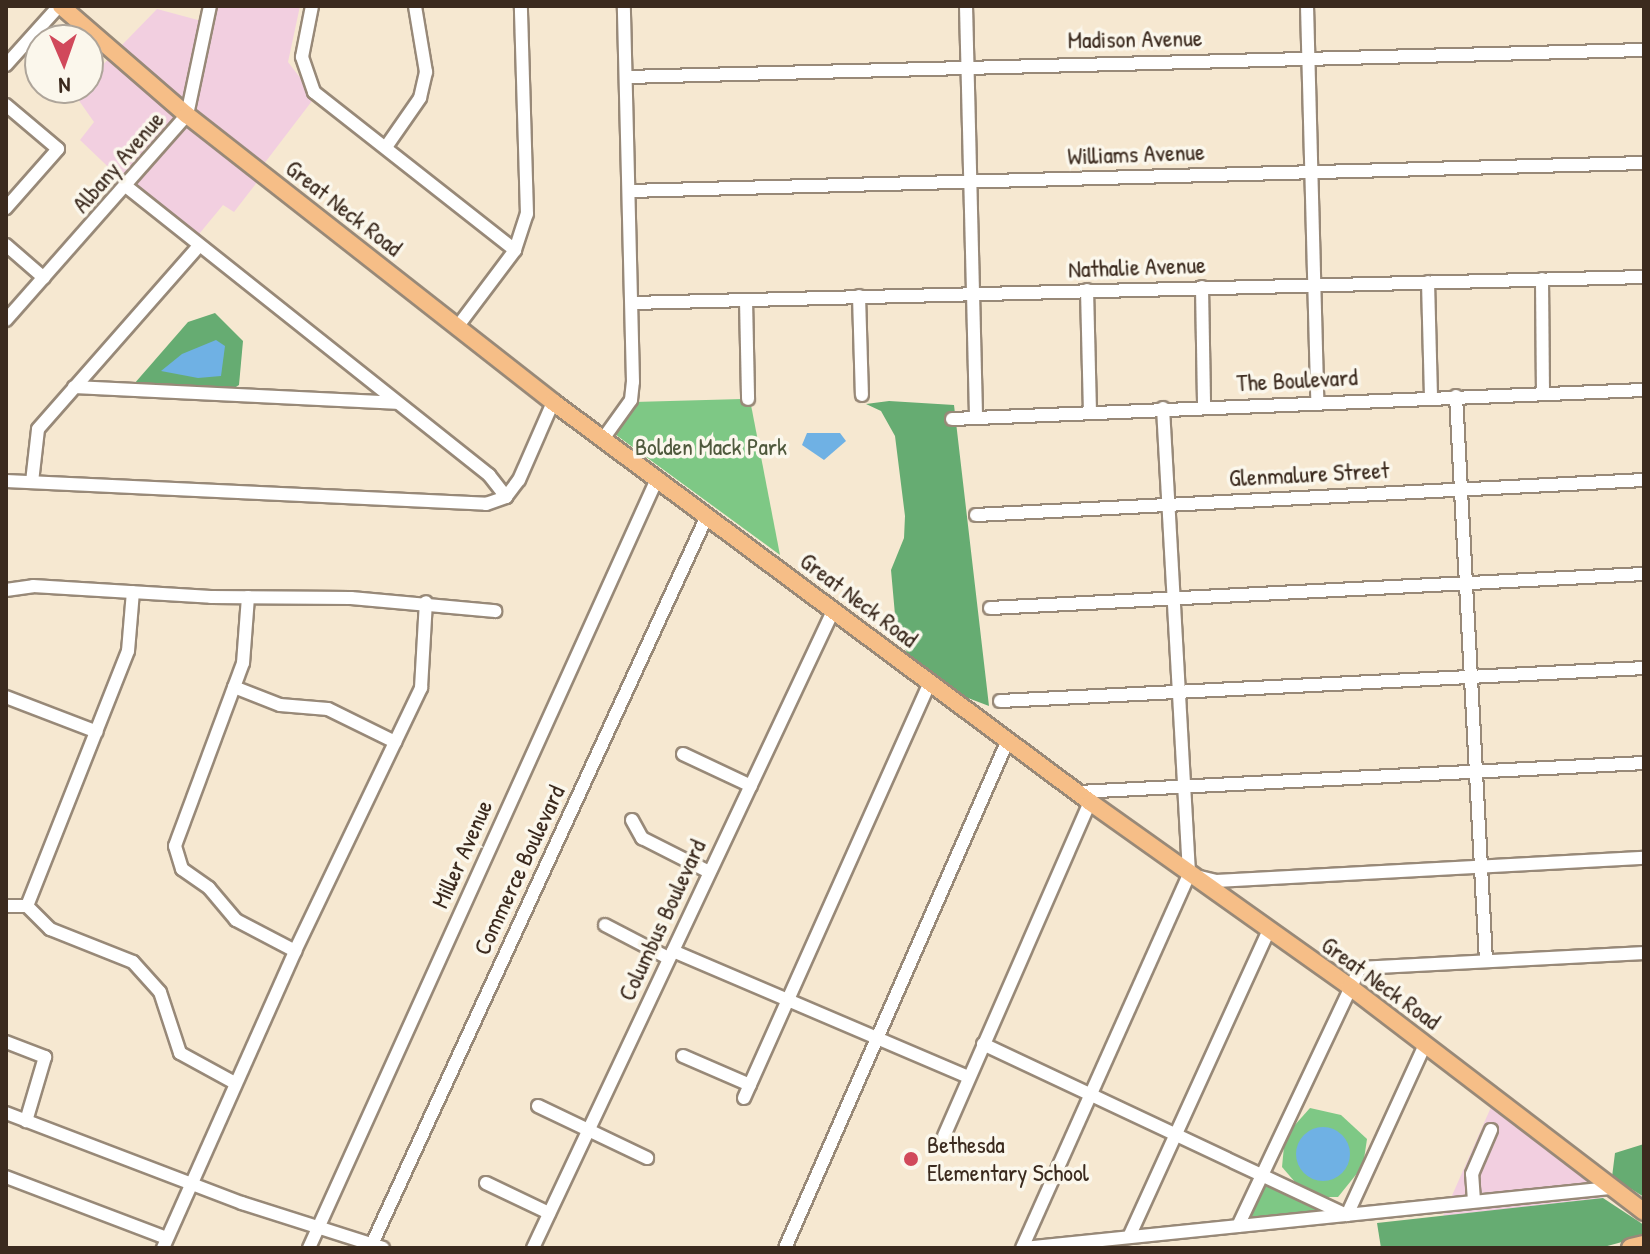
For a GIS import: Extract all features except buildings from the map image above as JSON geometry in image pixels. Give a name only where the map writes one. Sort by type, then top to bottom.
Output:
[{"type":"highway","points":[[1631,1248],[1644,1245]]},
{"type":"main road","name":"Great Neck Road","points":[[60,6],[187,115],[553,402],[1084,797],[1268,932],[1350,987],[1644,1212]]},
{"type":"street","points":[[6,65],[60,6]]},
{"type":"street","name":"Albany Avenue","points":[[6,320],[127,187],[187,115],[210,6]]},
{"type":"street","points":[[312,6],[302,57],[305,76],[314,92],[515,250]]},
{"type":"street","points":[[386,147],[420,98],[426,72],[415,6]]},
{"type":"street","points":[[458,326],[515,250],[527,214],[521,6]]},
{"type":"street","points":[[603,439],[631,400],[632,303],[624,6]]},
{"type":"street","points":[[966,6],[976,417]]},
{"type":"street","points":[[1307,6],[1317,401]]},
{"type":"street","name":"Madison Avenue","points":[[626,77],[1644,50]]},
{"type":"street","points":[[6,105],[58,149],[6,208]]},
{"type":"street","name":"Williams Avenue","points":[[629,191],[1644,163]]},
{"type":"street","points":[[127,187],[489,475],[506,497]]},
{"type":"street","points":[[6,245],[44,278]]},
{"type":"street","points":[[32,482],[38,429],[199,246]]},
{"type":"street","name":"Nathalie Avenue","points":[[632,303],[1644,277]]},
{"type":"street","points":[[1542,279],[1543,393]]},
{"type":"street","points":[[1428,282],[1431,397]]},
{"type":"street","points":[[1202,287],[1204,406]]},
{"type":"street","points":[[1087,290],[1090,412]]},
{"type":"street","points":[[859,296],[862,395]]},
{"type":"street","points":[[746,300],[748,399]]},
{"type":"street","points":[[74,387],[396,403]]},
{"type":"street","name":"The Boulevard","points":[[952,419],[1317,401],[1644,390]]},
{"type":"street","points":[[1456,396],[1486,961]]},
{"type":"street","points":[[6,481],[461,505],[506,497],[519,480],[553,402]]},
{"type":"street","points":[[1163,408],[1181,787],[1189,874],[1023,1248],[1610,1188]]},
{"type":"street","name":"Miller Avenue","points":[[309,1248],[657,479]]},
{"type":"street","name":"Glenmalure Street","points":[[976,515],[1644,480]]},
{"type":"street","name":"Commerce Boulevard","points":[[378,1246],[707,516]]},
{"type":"street","points":[[990,608],[1644,574]]},
{"type":"street","points":[[6,590],[33,586],[426,602],[495,611]]},
{"type":"street","points":[[27,906],[128,651],[133,592]]},
{"type":"street","points":[[248,597],[245,653],[176,853],[182,869],[209,888],[236,920],[295,951]]},
{"type":"street","points":[[6,1177],[165,1243],[189,1183],[295,951],[421,688],[426,602]]},
{"type":"street","name":"Columbus Boulevard","points":[[533,1248],[833,611]]},
{"type":"street","points":[[1000,701],[1644,668]]},
{"type":"street","points":[[744,1098],[930,683]]},
{"type":"street","points":[[234,687],[280,705],[328,709],[395,742]]},
{"type":"street","points":[[6,697],[97,732]]},
{"type":"street","points":[[785,1248],[1008,740]]},
{"type":"street","points":[[683,754],[751,786]]},
{"type":"street","points":[[944,1136],[1084,797],[1181,787],[1644,763]]},
{"type":"street","points":[[632,820],[642,838],[709,872]]},
{"type":"street","points":[[1189,874],[1216,881],[1644,858]]},
{"type":"street","points":[[6,906],[27,906],[50,929],[133,962],[160,992],[180,1053],[235,1083]]},
{"type":"street","points":[[605,925],[968,1077]]},
{"type":"street","points":[[1129,1237],[1268,932]]},
{"type":"street","points":[[1238,1226],[1360,968],[1644,953]]},
{"type":"street","points":[[6,1042],[45,1057],[26,1121]]},
{"type":"street","points":[[983,1044],[1347,1215]]},
{"type":"street","points":[[1347,1215],[1425,1045]]},
{"type":"street","points":[[683,1056],[750,1085]]},
{"type":"street","points":[[538,1106],[647,1158]]},
{"type":"street","points":[[6,1113],[189,1183],[378,1246]]},
{"type":"street","points":[[1474,1201],[1472,1174],[1491,1130]]},
{"type":"street","points":[[486,1183],[549,1213]]},
{"type":"shaded area","points":[[212,6],[300,6],[288,62],[315,97],[257,173],[261,177],[234,212],[223,205],[190,245],[80,140],[94,122],[81,104],[104,104],[104,64],[157,9],[209,23]]},
{"type":"shaded area","points":[[1499,1089],[1612,1177],[1603,1198],[1443,1216]]},
{"type":"green space","points":[[215,313],[243,341],[239,385],[231,390],[134,384],[188,322]]},
{"type":"green space","name":"Bolden Mack Park","points":[[742,399],[751,405],[780,555],[612,432],[634,402]]},
{"type":"green space","points":[[889,401],[954,405],[989,706],[947,690],[908,656],[896,626],[891,570],[904,538],[905,516],[895,436],[881,411],[866,404]]},
{"type":"green space","points":[[1310,1108],[1341,1115],[1367,1139],[1363,1166],[1338,1197],[1320,1197],[1301,1189],[1282,1167],[1285,1136]]},
{"type":"green space","points":[[1644,1144],[1644,1197],[1612,1177],[1615,1153]]},
{"type":"green space","points":[[1263,1181],[1326,1209],[1245,1219]]},
{"type":"green space","points":[[1603,1198],[1644,1225],[1644,1236],[1600,1248],[1381,1248],[1377,1223]]},
{"type":"water","points":[[216,340],[225,346],[221,376],[198,378],[161,371],[182,354]]},
{"type":"water","points":[[807,433],[840,433],[846,441],[824,460],[802,445]]},
{"type":"water","points":[[1323,1127],[1342,1135],[1350,1154],[1342,1173],[1323,1181],[1304,1173],[1296,1154],[1304,1135]]},
{"type":"place","name":"Bethesda Elementary School","points":[[911,1159]]}]
